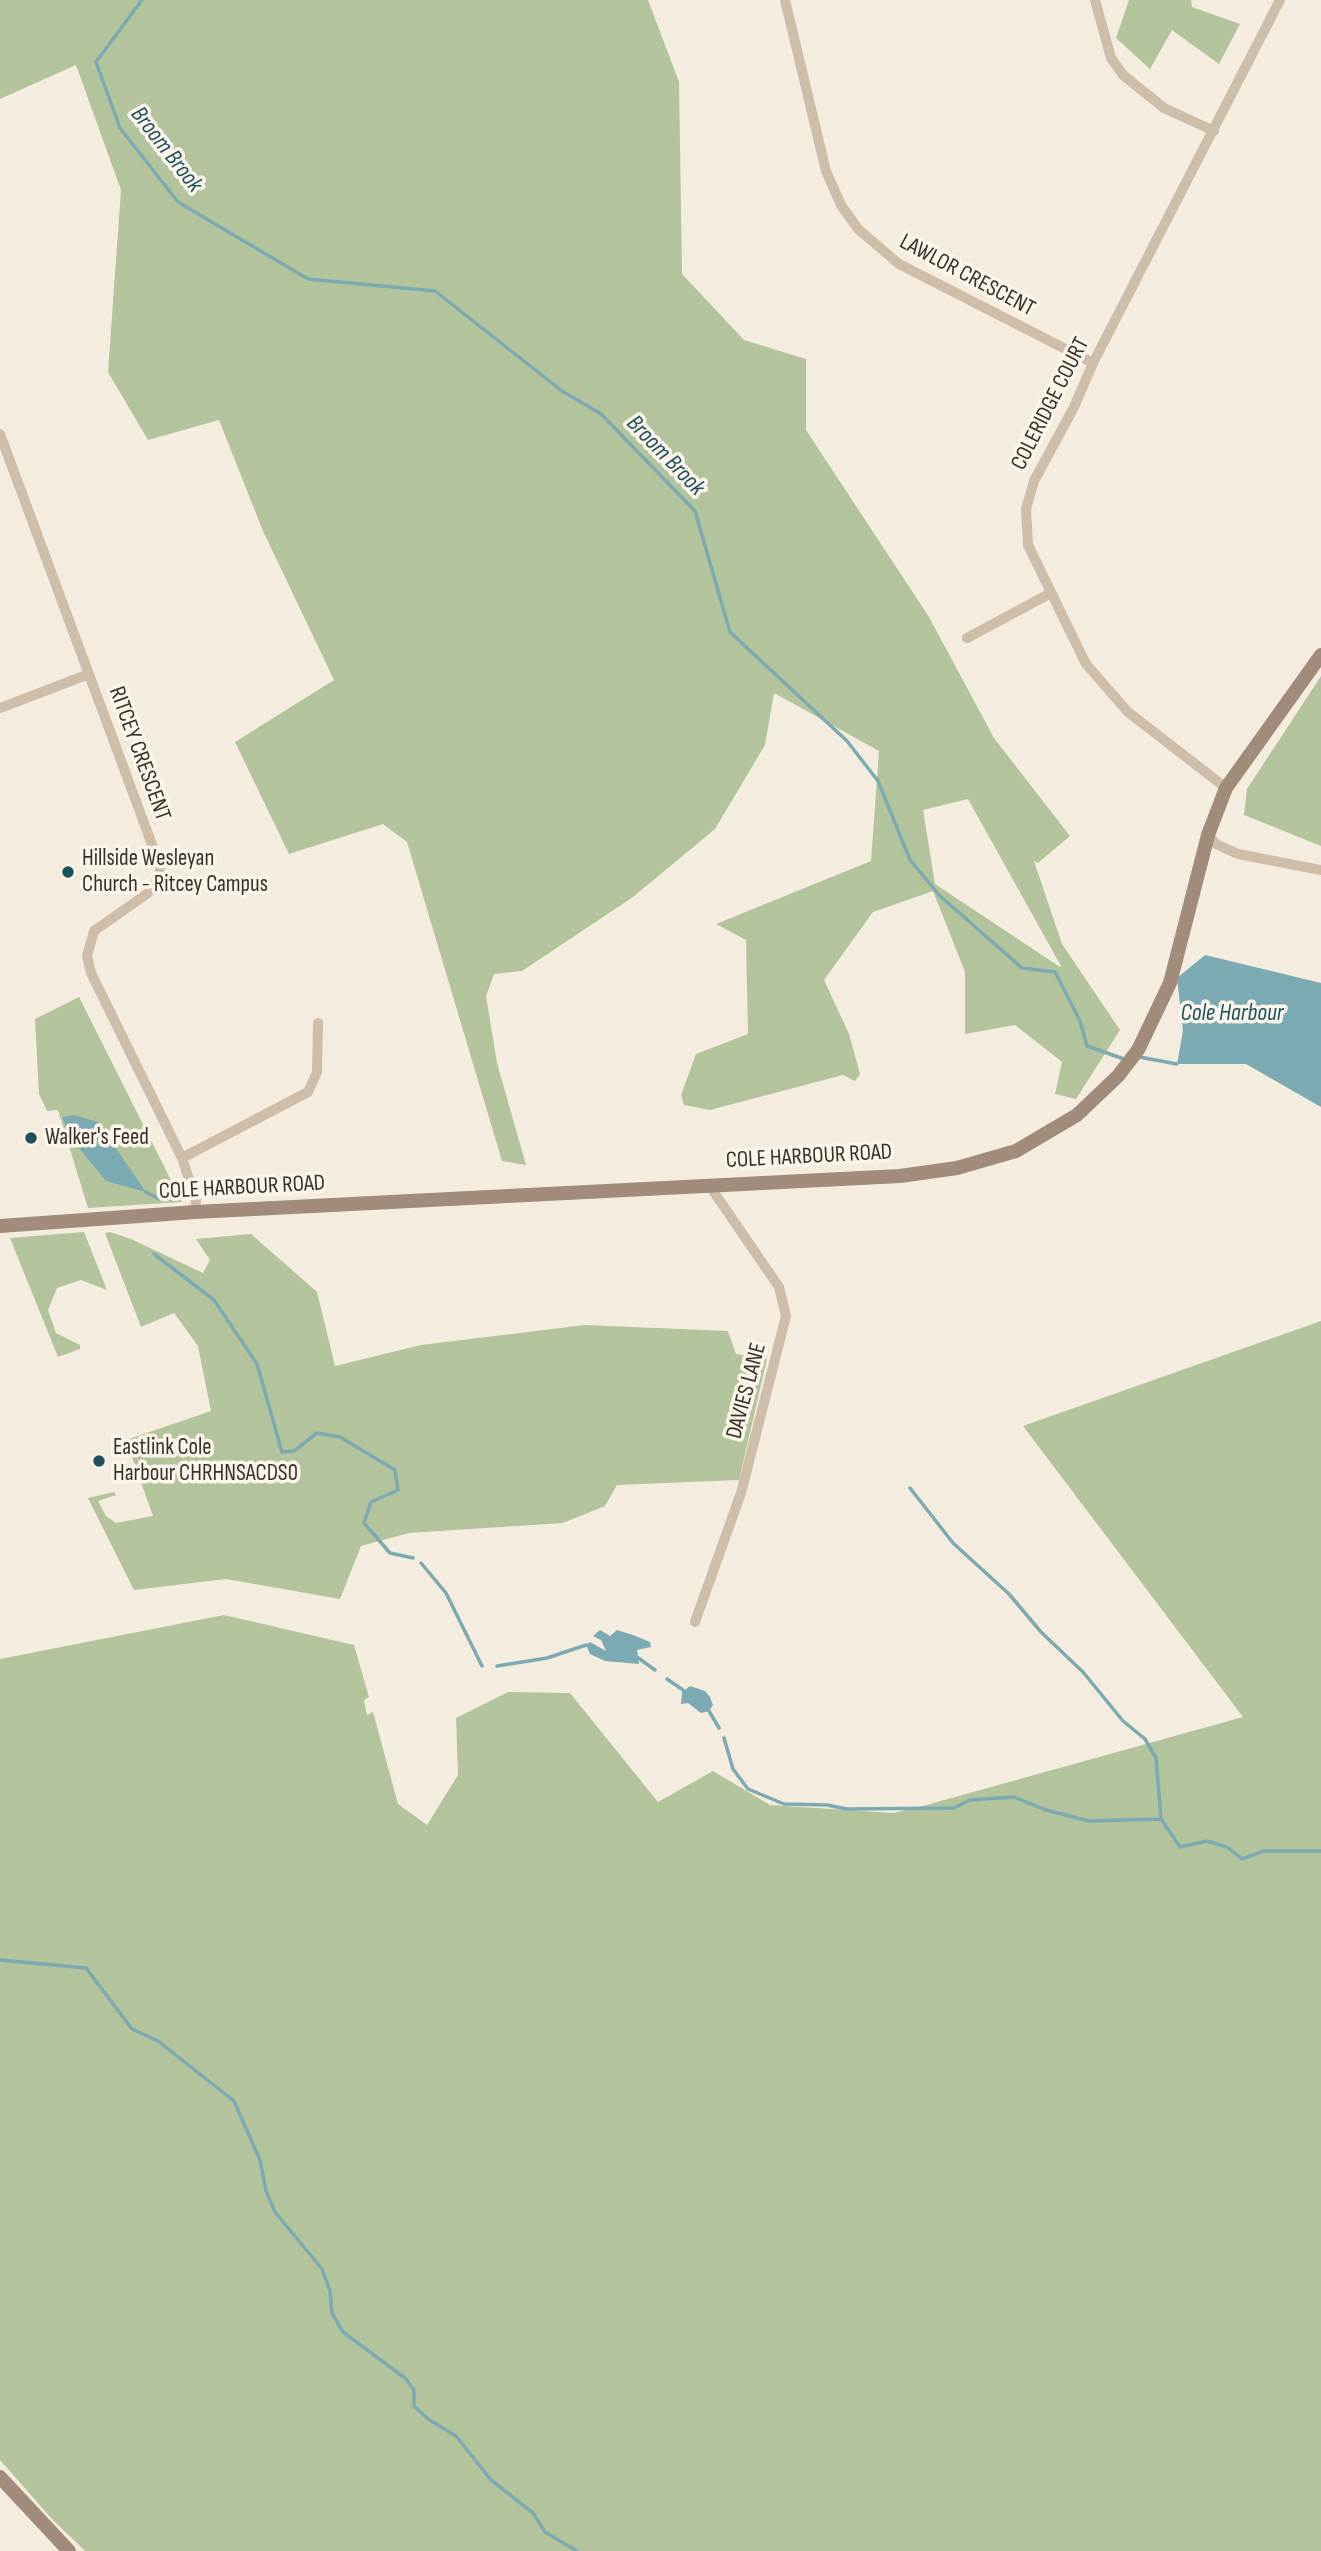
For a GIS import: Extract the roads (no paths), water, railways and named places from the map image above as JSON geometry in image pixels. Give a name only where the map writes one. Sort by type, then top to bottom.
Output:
[{"type":"main road","name":"COLE HARBOUR ROAD","points":[[0,1226],[195,1212],[938,1172],[1009,1153],[1066,1124],[1118,1076],[1156,1017],[1174,969],[1208,835],[1226,788],[1321,656]]},
{"type":"main road","points":[[0,2477],[69,2551]]},
{"type":"street","name":"LAWLOR CRESCENT","points":[[785,0],[826,171],[841,205],[858,229],[898,264],[1093,363]]},
{"type":"street","points":[[1095,0],[1111,58],[1123,75],[1164,108],[1214,131]]},
{"type":"street","name":"COLERIDGE COURT","points":[[1226,788],[1115,701],[1078,651],[1028,545],[1026,509],[1034,481],[1280,0]]},
{"type":"street","name":"RITCEY CRESCENT","points":[[0,434],[160,869],[157,882],[148,893],[94,931],[88,943],[87,962],[182,1158],[196,1200],[195,1212]]},
{"type":"street","points":[[967,638],[1051,593]]},
{"type":"street","points":[[0,708],[89,674]]},
{"type":"street","points":[[1208,835],[1216,844],[1238,855],[1321,870]]},
{"type":"street","points":[[182,1158],[308,1092],[317,1072],[318,1023]]},
{"type":"street","name":"DAVIES LANE","points":[[695,1622],[741,1493],[786,1317],[779,1287],[709,1185]]},
{"type":"water","name":"Cole Harbour","points":[[1205,955],[1321,983],[1321,1107],[1246,1064],[1177,1064],[1183,1031],[1177,978]]},
{"type":"water","points":[[74,1115],[98,1122],[146,1192],[106,1181],[71,1138],[62,1117]]},
{"type":"water","points":[[600,1630],[610,1636],[617,1630],[633,1635],[650,1642],[651,1647],[637,1650],[639,1664],[605,1661],[590,1654],[586,1645],[590,1642],[606,1651],[601,1640],[593,1636]]},
{"type":"water","points":[[690,1686],[705,1691],[710,1697],[713,1705],[709,1711],[701,1713],[688,1703],[681,1704],[682,1692]]},
{"type":"waterway","name":"Broom Brook","points":[[142,0],[96,62],[120,128],[178,202],[308,279],[435,291],[562,391],[601,414],[695,511],[730,632],[847,741],[878,781],[910,860],[940,896],[1022,968],[1055,972],[1080,1021],[1087,1046],[1124,1059]]},
{"type":"waterway","name":"Broom Brook","points":[[1139,1057],[1177,1064]]},
{"type":"waterway","points":[[146,1192],[159,1199]]},
{"type":"waterway","points":[[154,1254],[214,1300],[257,1364],[282,1452],[294,1451],[317,1433],[340,1437],[395,1470],[398,1490],[371,1502],[364,1523],[390,1553],[413,1558]]},
{"type":"waterway","points":[[910,1488],[953,1543],[1009,1594],[1041,1632],[1083,1672],[1123,1721],[1145,1739],[1156,1758],[1161,1819],[1180,1847],[1207,1841],[1227,1847],[1242,1859],[1264,1851],[1321,1851]]},
{"type":"waterway","points":[[421,1563],[446,1593],[482,1666]]},
{"type":"waterway","points":[[497,1666],[547,1658],[586,1645]]},
{"type":"waterway","points":[[637,1657],[655,1670]]},
{"type":"waterway","points":[[667,1679],[683,1690]]},
{"type":"waterway","points":[[709,1711],[719,1728]]},
{"type":"waterway","points":[[724,1738],[733,1769],[748,1789],[784,1804],[827,1805],[847,1809],[954,1808],[970,1800],[1014,1797],[1046,1810],[1089,1821],[1161,1819]]},
{"type":"waterway","points":[[0,1960],[86,1968],[132,2029],[158,2041],[234,2101],[260,2160],[266,2191],[275,2212],[322,2269],[330,2291],[332,2313],[343,2332],[405,2378],[414,2390],[414,2406],[428,2419],[456,2436],[491,2480],[533,2513],[545,2532],[577,2551]]},
{"type":"place","name":"Hillside Wesleyan Church - Ritcey Campus","points":[[68,872]]},
{"type":"place","name":"Walker's Feed","points":[[31,1138]]},
{"type":"place","name":"Eastlink Cole Harbour CHRHNSACDS0","points":[[99,1461]]}]
